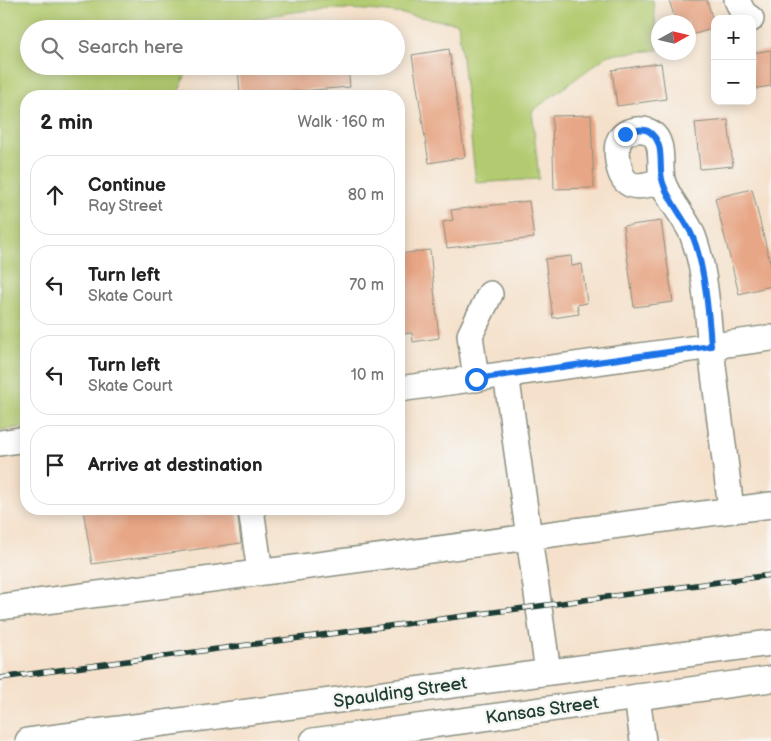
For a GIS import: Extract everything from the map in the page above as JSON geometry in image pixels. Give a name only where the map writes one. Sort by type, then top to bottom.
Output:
[{"type":"street","points":[[737,0],[745,15]]},
{"type":"street","points":[[756,19],[771,18]]},
{"type":"street","points":[[662,180],[692,235],[702,274],[731,510]]},
{"type":"street","points":[[476,379],[470,335],[490,294]]},
{"type":"street","points":[[405,388],[771,338]]},
{"type":"street","points":[[506,374],[548,672]]},
{"type":"street","points":[[0,443],[20,440]]},
{"type":"street","points":[[0,607],[771,505]]},
{"type":"street","points":[[252,515],[260,572]]},
{"type":"street","name":"Spaulding Street","points":[[28,741],[771,643]]},
{"type":"street","name":"Kansas Street","points":[[313,741],[771,678]]},
{"type":"street","points":[[637,697],[643,741]]},
{"type":"green space","points":[[0,0],[653,0],[654,15],[651,15],[651,51],[608,55],[532,111],[539,179],[476,183],[458,23],[388,12],[339,9],[299,11],[253,20],[20,20],[20,75],[185,75],[179,90],[20,90],[20,428],[0,430]]},
{"type":"building","points":[[669,0],[707,0],[711,15],[711,29],[696,34],[696,15],[674,15]]},
{"type":"building","points":[[449,49],[465,157],[429,163],[412,55]]},
{"type":"building","points":[[771,50],[771,86],[756,88],[756,52]]},
{"type":"building","points":[[661,63],[666,99],[617,106],[612,70]]},
{"type":"building","points":[[239,75],[349,75],[350,87],[313,90],[240,90]]},
{"type":"building","points":[[591,115],[594,188],[554,189],[552,116]]},
{"type":"building","points":[[728,120],[733,166],[700,169],[695,123]]},
{"type":"building","points":[[752,189],[771,266],[771,286],[739,294],[715,198]]},
{"type":"building","points":[[529,201],[534,238],[447,248],[443,222],[453,220],[451,210]]},
{"type":"building","points":[[661,221],[673,302],[634,307],[623,226]]},
{"type":"building","points":[[430,250],[439,338],[413,342],[412,333],[405,334],[405,253]]},
{"type":"building","points":[[571,256],[572,266],[582,264],[587,303],[577,305],[579,314],[553,318],[545,259]]},
{"type":"building","points":[[84,515],[238,515],[241,543],[92,564]]},
{"type":"railway","points":[[0,678],[771,575]]},
{"type":"route","points":[[476,379],[711,346],[710,322],[702,274],[692,235],[662,180],[658,141],[646,130],[639,129],[625,134]]}]
